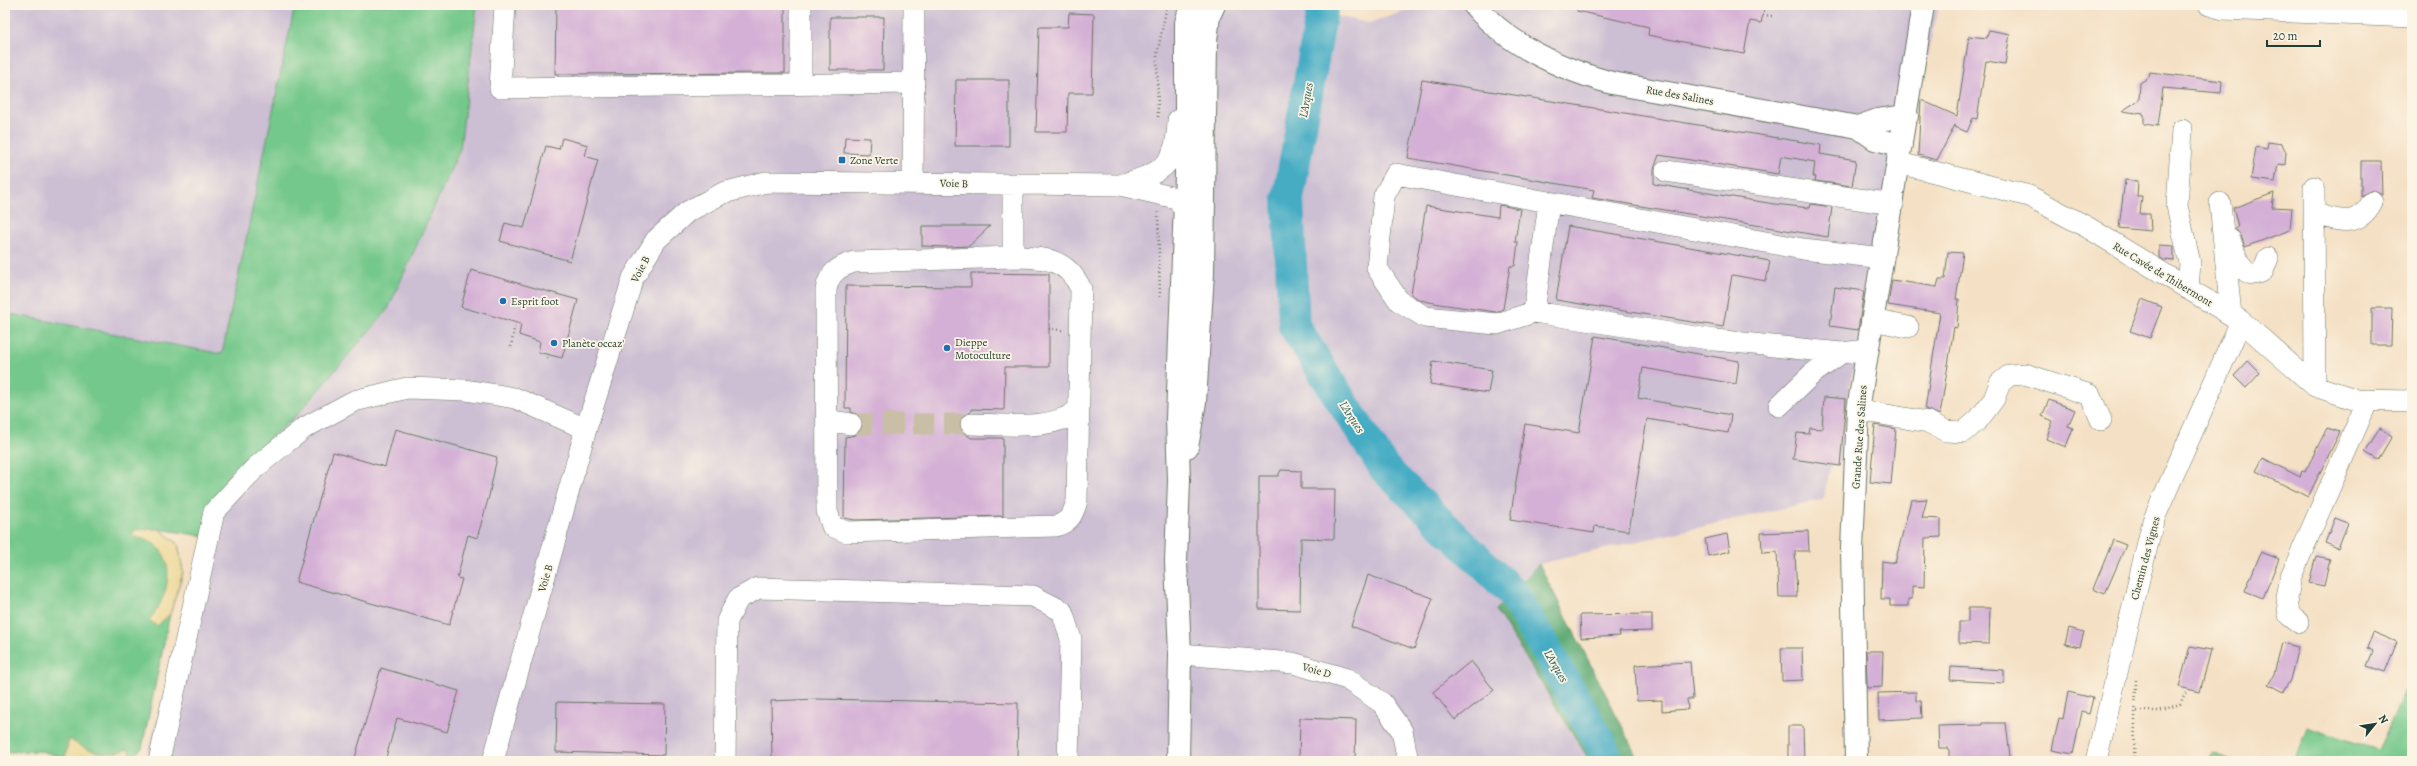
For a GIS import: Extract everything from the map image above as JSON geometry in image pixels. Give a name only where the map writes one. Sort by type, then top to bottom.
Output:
[{"type":"main road","points":[[1180,480],[1195,402],[1203,273],[1205,60],[1208,16],[1214,5]]},
{"type":"main road","name":"Rue des Salines","points":[[1474,5],[1511,38],[1556,64],[1581,74],[1612,83],[1858,127],[1878,120],[1907,116]]},
{"type":"main road","name":"Grande Rue des Salines","points":[[1856,761],[1852,549],[1858,410],[1866,350],[1907,116],[1923,5]]},
{"type":"main road","points":[[1178,761],[1180,654],[1176,562],[1180,480],[1177,419],[1185,209],[1189,14]]},
{"type":"main road","points":[[1858,127],[1900,154]]},
{"type":"street","points":[[505,5],[500,88],[914,83]]},
{"type":"street","points":[[801,5],[802,84]]},
{"type":"street","points":[[913,183],[914,5]]},
{"type":"street","points":[[2209,5],[2223,9],[2412,17]]},
{"type":"street","name":"Voie B","points":[[1120,185],[1150,177],[1173,158],[1178,136],[1179,51],[1189,14]]},
{"type":"street","points":[[2182,130],[2178,206],[2190,263],[2188,289]]},
{"type":"street","name":"Rue Cavée de Thibermont","points":[[1900,154],[2029,196],[2087,227],[2236,318],[2315,386],[2357,400],[2412,401]]},
{"type":"street","points":[[1666,171],[1892,204]]},
{"type":"street","points":[[1866,350],[1841,353],[1715,340],[1534,312],[1497,324],[1425,316],[1398,301],[1377,268],[1384,196],[1396,174],[1803,249],[1883,258]]},
{"type":"street","name":"Voie B","points":[[493,761],[586,428],[633,278],[656,240],[687,212],[723,193],[766,182],[1120,185],[1176,198],[1185,209]]},
{"type":"street","points":[[1012,184],[1013,257]]},
{"type":"street","points":[[2314,187],[2315,386]]},
{"type":"street","points":[[2220,202],[2236,318]]},
{"type":"street","points":[[2315,214],[2353,220],[2366,214],[2372,202]]},
{"type":"street","points":[[1534,312],[1549,203]]},
{"type":"street","points":[[2222,223],[2244,271],[2250,275],[2257,275],[2263,271],[2268,258]]},
{"type":"street","points":[[1039,257],[1058,263],[1076,278],[1081,289],[1079,408],[1077,501],[1072,517],[1066,523],[1056,526],[846,532],[832,526],[827,511],[826,290],[828,279],[832,273],[854,262],[1039,257]]},
{"type":"street","name":"Chemin des Vignes","points":[[2096,761],[2153,521],[2236,318]]},
{"type":"street","points":[[1872,320],[1908,327]]},
{"type":"street","points":[[1779,406],[1812,374],[1841,353]]},
{"type":"street","points":[[1858,410],[1928,422],[1946,431],[1964,432],[1979,420],[1994,399],[2000,383],[2010,375],[2025,374],[2090,395],[2101,420]]},
{"type":"street","points":[[159,761],[214,512],[256,467],[304,428],[354,401],[407,388],[465,390],[515,398],[586,428]]},
{"type":"street","points":[[2298,622],[2288,615],[2287,598],[2291,576],[2368,400]]},
{"type":"street","points":[[971,424],[1048,424],[1061,420],[1075,413],[1079,408]]},
{"type":"street","points":[[826,413],[831,421],[851,424]]},
{"type":"street","points":[[724,761],[727,621],[738,599],[758,588],[1034,596],[1062,611],[1071,639],[1068,761]]},
{"type":"street","name":"Voie D","points":[[1180,654],[1293,663],[1348,678],[1382,703],[1402,731],[1408,761]]},
{"type":"path","points":[[1763,15],[1772,16]]},
{"type":"path","points":[[511,347],[515,323]]},
{"type":"path","points":[[2137,711],[2159,711],[2180,704],[2186,692]]},
{"type":"shaded area","points":[[5,5],[295,5],[222,354],[5,313]]},
{"type":"shaded area","points":[[477,5],[1290,5],[1368,23],[1426,5],[1939,5],[1823,499],[1539,564],[1496,610],[1590,761],[145,761],[228,474],[295,417],[476,20]]},
{"type":"green space","points":[[295,5],[477,5],[460,149],[388,309],[295,417],[228,474],[210,537],[159,529],[178,544],[183,572],[170,614],[142,748],[129,761],[75,761],[41,751],[9,752],[5,755],[5,313],[222,354]]},
{"type":"green space","points":[[1539,564],[1640,761],[1590,761],[1496,610]]},
{"type":"green space","points":[[2412,677],[2412,761],[2294,761],[2307,727],[2378,750]]},
{"type":"green space","points":[[2212,753],[2236,761],[2210,761]]},
{"type":"sand","points":[[159,529],[178,544],[183,572],[170,614],[157,626],[149,620],[164,596],[168,569],[165,557],[158,547],[147,540],[131,536],[134,530]]},
{"type":"sand","points":[[69,739],[98,752],[112,753],[128,749],[132,758],[129,761],[75,761],[65,758]]},
{"type":"building","points":[[556,5],[785,5],[785,73],[555,74]]},
{"type":"building","points":[[1578,5],[1765,5],[1761,23],[1750,21],[1744,54],[1648,35],[1649,27],[1577,11]]},
{"type":"building","points":[[1069,13],[1094,14],[1092,93],[1068,93],[1067,132],[1036,132],[1039,27],[1068,27]]},
{"type":"building","points":[[830,17],[884,17],[883,70],[830,70]]},
{"type":"building","points":[[1989,30],[2010,34],[2005,64],[1986,61],[1977,119],[1973,118],[1967,132],[1955,127],[1955,125],[1937,160],[1918,155],[1921,100],[1957,116],[1969,36],[1987,38]]},
{"type":"building","points":[[2150,72],[2222,81],[2221,93],[2163,88],[2158,126],[2144,124],[2144,114],[2122,111],[2139,100],[2140,83],[2149,77]]},
{"type":"building","points":[[956,80],[1009,80],[1009,146],[955,146]]},
{"type":"building","points":[[1422,80],[1821,145],[1820,154],[1856,160],[1852,186],[1815,181],[1816,177],[1813,177],[1815,162],[1781,156],[1778,174],[1659,155],[1654,169],[1654,184],[1774,204],[1810,208],[1811,204],[1832,207],[1828,237],[1592,198],[1594,190],[1408,158]]},
{"type":"building","points":[[845,137],[870,138],[869,154],[844,153]]},
{"type":"building","points":[[562,138],[588,145],[585,156],[598,160],[570,261],[500,241],[505,223],[524,228],[546,146],[559,149]]},
{"type":"building","points":[[2268,142],[2282,144],[2286,152],[2285,165],[2278,164],[2275,182],[2251,179],[2256,147],[2267,149]]},
{"type":"building","points":[[2361,161],[2381,161],[2382,195],[2372,190],[2361,196]]},
{"type":"building","points":[[2125,180],[2138,181],[2137,196],[2142,196],[2140,214],[2150,214],[2151,231],[2119,228]]},
{"type":"building","points":[[2274,193],[2272,207],[2292,208],[2290,230],[2245,247],[2241,235],[2235,229],[2238,226],[2233,208]]},
{"type":"building","points":[[1499,205],[1520,209],[1515,242],[1518,242],[1515,266],[1510,266],[1503,309],[1496,312],[1439,304],[1420,300],[1411,294],[1426,206],[1498,217]]},
{"type":"building","points":[[922,226],[990,226],[969,246],[947,247],[922,246]]},
{"type":"building","points":[[1568,226],[1770,261],[1766,281],[1732,275],[1723,327],[1556,300]]},
{"type":"building","points":[[2159,245],[2174,246],[2174,261],[2164,260],[2159,257]]},
{"type":"building","points":[[1948,252],[1963,253],[1956,299],[1959,299],[1957,328],[1954,327],[1940,415],[1925,409],[1940,313],[1888,305],[1892,280],[1937,287],[1939,279],[1945,279]]},
{"type":"building","points":[[471,270],[578,300],[562,358],[538,352],[540,342],[519,335],[521,324],[461,307]]},
{"type":"building","name":"Dieppe Motoculture","points":[[971,273],[1049,274],[1049,367],[1005,367],[1004,410],[971,409],[971,412],[961,417],[959,423],[961,430],[971,438],[1003,438],[1003,516],[855,520],[844,518],[845,437],[856,435],[863,425],[859,415],[851,412],[851,408],[845,408],[846,286],[971,287]]},
{"type":"building","points":[[1835,287],[1864,291],[1858,330],[1830,326]]},
{"type":"building","points":[[2142,299],[2162,307],[2150,338],[2130,331]]},
{"type":"building","points":[[2372,308],[2392,308],[2391,345],[2372,345]]},
{"type":"building","points":[[1595,336],[1739,361],[1736,384],[1643,368],[1638,398],[1731,415],[1728,433],[1647,419],[1629,531],[1595,526],[1594,533],[1510,520],[1525,424],[1579,433]]},
{"type":"building","points":[[1433,361],[1492,370],[1488,393],[1430,384]]},
{"type":"building","points":[[2248,361],[2260,373],[2246,388],[2234,376]]},
{"type":"building","points":[[1824,397],[1846,399],[1840,466],[1793,459],[1797,433],[1809,434],[1810,428],[1822,429]]},
{"type":"building","points":[[2049,400],[2075,410],[2068,426],[2073,428],[2066,447],[2046,439],[2053,421],[2042,416]]},
{"type":"building","points":[[1875,425],[1896,429],[1891,484],[1870,482]]},
{"type":"building","points":[[2327,428],[2340,432],[2308,497],[2256,471],[2263,458],[2300,477],[2302,471],[2305,472]]},
{"type":"building","points":[[2380,428],[2392,436],[2378,460],[2365,452]]},
{"type":"building","points":[[395,429],[497,457],[489,496],[477,538],[468,535],[457,578],[462,579],[449,625],[296,582],[333,452],[385,467]]},
{"type":"building","points":[[1281,470],[1301,471],[1301,489],[1335,489],[1334,539],[1301,538],[1300,610],[1259,609],[1259,476],[1278,476]]},
{"type":"building","points":[[1927,499],[1922,518],[1941,519],[1941,537],[1925,538],[1924,587],[1912,586],[1912,599],[1908,599],[1908,606],[1890,606],[1890,599],[1881,599],[1882,561],[1895,563],[1911,500]]},
{"type":"building","points":[[2335,518],[2348,523],[2338,548],[2325,543]]},
{"type":"building","points":[[1808,531],[1809,551],[1795,551],[1797,597],[1779,597],[1777,552],[1762,553],[1761,533]]},
{"type":"building","points":[[1727,534],[1730,551],[1708,556],[1705,539]]},
{"type":"building","points":[[2113,540],[2126,545],[2105,594],[2093,589]]},
{"type":"building","points":[[2261,552],[2279,559],[2263,598],[2245,591]]},
{"type":"building","points":[[2316,556],[2330,559],[2324,586],[2309,583]]},
{"type":"building","points":[[1368,575],[1433,598],[1414,649],[1351,626]]},
{"type":"building","points":[[1968,608],[1990,608],[1989,644],[1959,643],[1959,622],[1968,622]]},
{"type":"building","points":[[1652,614],[1652,631],[1619,632],[1620,636],[1581,638],[1580,615]]},
{"type":"building","points":[[2069,628],[2084,632],[2080,647],[2065,644]]},
{"type":"building","points":[[2373,632],[2397,642],[2385,672],[2367,666],[2373,651],[2367,648]]},
{"type":"building","points":[[2282,643],[2298,647],[2290,680],[2283,692],[2268,684],[2274,674]]},
{"type":"building","points":[[2190,646],[2211,650],[2200,692],[2179,687]]},
{"type":"building","points":[[1781,648],[1802,648],[1803,680],[1782,681]]},
{"type":"building","points":[[1866,651],[1883,651],[1882,687],[1867,688]]},
{"type":"building","points":[[1471,661],[1494,690],[1455,720],[1433,692]]},
{"type":"building","points":[[1690,662],[1693,699],[1687,699],[1688,709],[1662,711],[1662,700],[1637,701],[1635,665]]},
{"type":"building","points":[[1951,667],[2004,670],[2004,683],[1950,680]]},
{"type":"building","points":[[381,668],[459,691],[447,732],[397,718],[385,761],[354,761]]},
{"type":"building","points":[[1916,692],[1916,701],[1921,701],[1922,718],[1879,720],[1878,693]]},
{"type":"building","points":[[2068,692],[2093,698],[2089,714],[2082,712],[2073,754],[2052,750],[2059,718],[2063,719]]},
{"type":"building","points":[[817,699],[1018,703],[1017,761],[772,760],[771,701]]},
{"type":"building","points":[[557,702],[665,704],[664,755],[556,752]]},
{"type":"building","points":[[1300,718],[1356,720],[1355,761],[1299,761]]},
{"type":"building","points":[[1983,723],[2006,723],[2010,757],[2008,761],[1949,761],[1949,748],[1939,748],[1938,726],[1983,725]]},
{"type":"building","points":[[1788,726],[1803,726],[1804,761],[1788,761]]},
{"type":"waterway","name":"L'Arques","points":[[1323,5],[1288,199],[1294,326],[1385,469],[1513,593],[1600,742],[1608,761]]},
{"type":"tunnel","points":[[851,424],[971,424]]},
{"type":"place","name":"Zone Verte","points":[[842,160]]},
{"type":"place","name":"Esprit foot","points":[[503,301]]},
{"type":"place","name":"Planète occaz'","points":[[554,343]]},
{"type":"place","name":"Dieppe Motoculture","points":[[947,348]]}]
